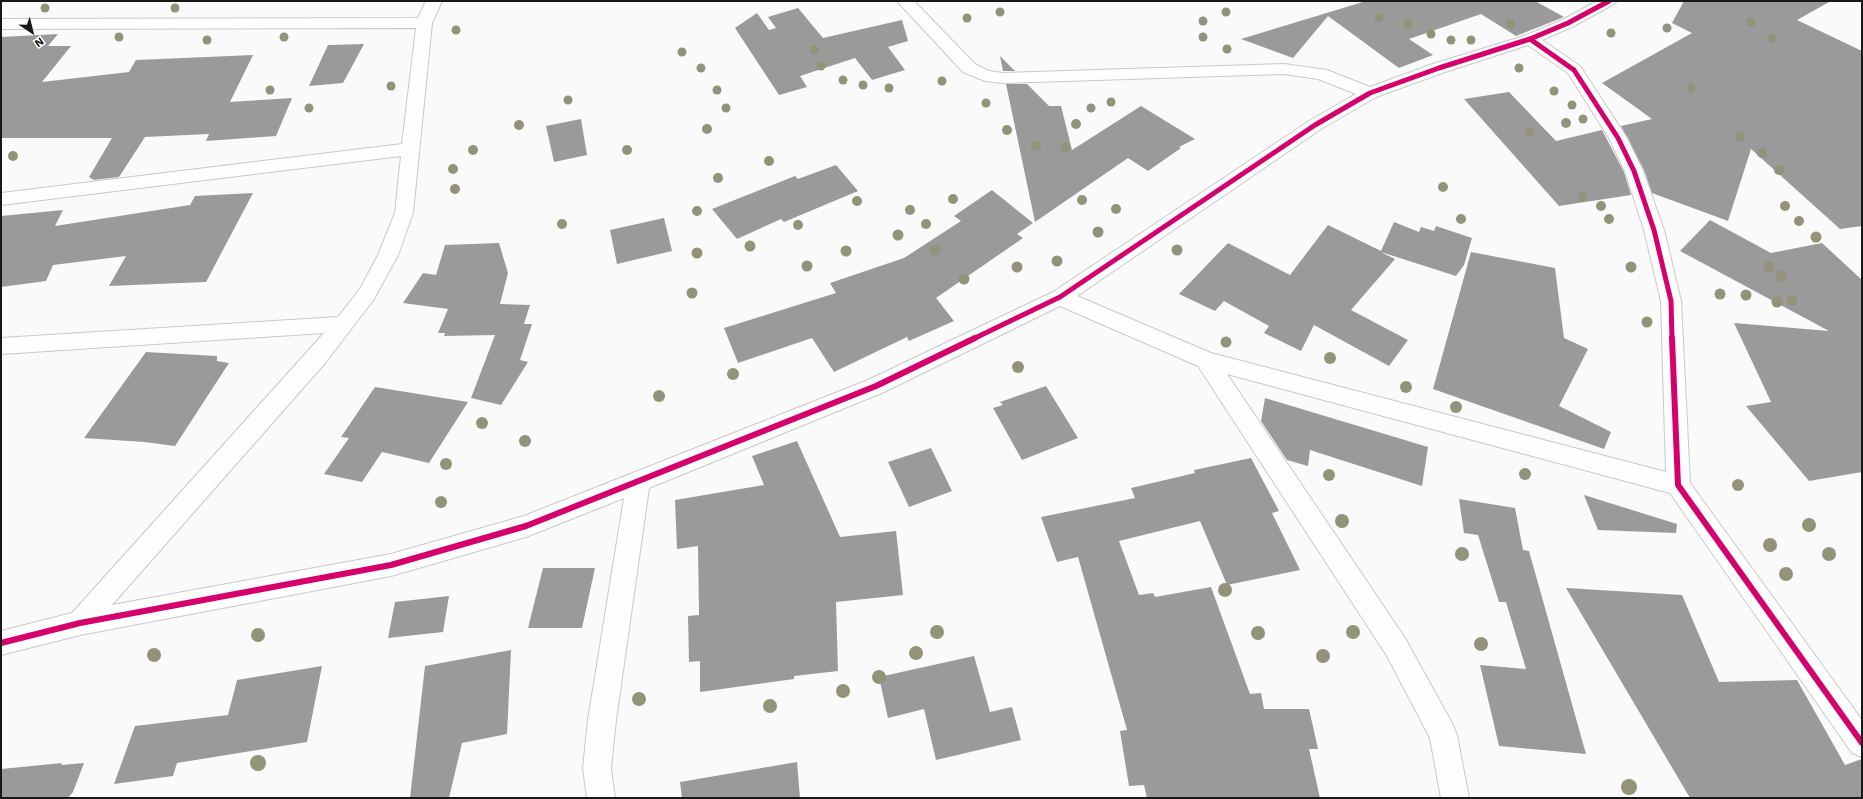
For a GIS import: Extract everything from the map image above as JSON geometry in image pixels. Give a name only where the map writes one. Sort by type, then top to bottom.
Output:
[{"type":"street","points":[[80,623],[318,356],[366,294],[388,255],[404,213],[424,23],[434,1]]},
{"type":"street","points":[[905,1],[969,68],[985,76],[1003,78],[1284,69],[1321,74],[1370,93]]},
{"type":"street","points":[[1,643],[80,623],[391,565],[526,526],[638,482],[876,386],[1060,297],[1315,125],[1370,93],[1439,68],[1530,39],[1568,23],[1610,1]]},
{"type":"street","points":[[1,24],[424,23]]},
{"type":"street","points":[[1530,39],[1574,70],[1618,138],[1634,171],[1654,230],[1671,301],[1678,485],[1862,742]]},
{"type":"street","points":[[1,200],[411,148]]},
{"type":"street","points":[[1060,297],[1206,360],[1678,485]]},
{"type":"street","points":[[1,346],[343,324]]},
{"type":"street","points":[[1206,360],[1396,648],[1443,734],[1455,798]]},
{"type":"street","points":[[601,798],[597,768],[602,720],[638,482]]},
{"type":"building","points":[[1366,1],[1535,1],[1564,17],[1516,36],[1481,14],[1409,39],[1433,55],[1399,68],[1328,16],[1293,58],[1241,39]]},
{"type":"building","points":[[1684,1],[1831,1],[1797,20],[1862,51],[1862,226],[1840,229],[1751,149],[1728,221],[1652,193],[1644,170],[1621,126],[1652,119],[1602,83],[1692,33],[1672,23]]},
{"type":"building","points":[[798,8],[823,38],[902,20],[908,41],[888,47],[905,70],[872,80],[855,58],[800,76],[807,87],[779,95],[735,28],[757,13],[769,30],[776,28],[768,17]]},
{"type":"building","points":[[58,34],[48,46],[71,46],[42,82],[129,72],[136,60],[253,55],[230,102],[292,98],[276,136],[206,141],[209,134],[145,137],[119,177],[94,180],[89,177],[112,138],[1,138],[1,37]]},
{"type":"building","points":[[364,44],[343,83],[309,86],[328,45]]},
{"type":"building","points":[[1000,56],[1015,71],[1003,71]]},
{"type":"building","points":[[1006,84],[1027,84],[1049,106],[1061,106],[1072,150],[1141,106],[1195,139],[1179,147],[1181,148],[1148,171],[1128,158],[1035,222]]},
{"type":"building","points":[[1509,92],[1556,141],[1602,130],[1624,172],[1631,195],[1559,206],[1464,99]]},
{"type":"building","points":[[581,119],[587,155],[554,162],[546,126]]},
{"type":"building","points":[[836,165],[858,191],[784,222],[781,219],[737,239],[712,209],[795,176],[798,179]]},
{"type":"building","points":[[992,190],[1033,223],[1017,234],[1023,238],[936,298],[954,321],[909,341],[907,337],[834,372],[812,338],[738,363],[724,328],[836,293],[830,283],[904,258],[961,221],[954,216]]},
{"type":"building","points":[[253,193],[206,282],[109,286],[126,256],[53,265],[46,281],[1,287],[1,216],[63,210],[55,226],[190,205],[195,196]]},
{"type":"building","points":[[664,218],[672,251],[617,264],[610,230]]},
{"type":"building","points":[[1710,220],[1771,253],[1822,243],[1862,280],[1862,472],[1809,481],[1746,406],[1771,402],[1734,323],[1829,331],[1680,251]]},
{"type":"building","points":[[1394,222],[1419,232],[1421,227],[1434,231],[1436,226],[1472,238],[1464,265],[1456,276],[1381,252],[1395,259],[1351,310],[1408,340],[1389,366],[1314,325],[1301,351],[1264,333],[1269,326],[1224,301],[1215,311],[1179,294],[1228,243],[1290,275],[1328,225],[1381,251]]},
{"type":"building","points":[[499,243],[508,273],[500,304],[530,305],[524,324],[532,324],[520,360],[528,362],[501,405],[471,398],[495,335],[444,336],[445,333],[438,333],[448,309],[403,303],[423,273],[436,275],[445,245]]},
{"type":"building","points":[[1471,252],[1555,268],[1564,338],[1588,349],[1559,406],[1611,432],[1604,449],[1433,389]]},
{"type":"building","points":[[146,352],[217,356],[217,361],[229,363],[175,446],[144,442],[84,438]]},
{"type":"building","points":[[1046,386],[1078,438],[1022,460],[993,408],[1003,405],[1000,402]]},
{"type":"building","points":[[375,387],[468,402],[429,463],[382,452],[362,482],[324,474],[349,438],[341,437]]},
{"type":"building","points":[[1265,398],[1428,447],[1422,486],[1310,450],[1308,466],[1287,460],[1261,421]]},
{"type":"building","points":[[797,441],[840,537],[896,531],[903,595],[836,602],[838,671],[794,676],[794,679],[700,692],[700,661],[689,662],[688,616],[699,615],[698,546],[677,549],[675,500],[764,485],[752,456]]},
{"type":"building","points":[[931,448],[952,491],[909,507],[888,462]]},
{"type":"building","points":[[1251,458],[1279,511],[1272,513],[1300,570],[1227,585],[1200,521],[1119,541],[1139,595],[1153,593],[1155,597],[1211,587],[1250,694],[1261,693],[1264,709],[1309,709],[1318,749],[1309,749],[1320,798],[1147,798],[1144,785],[1129,786],[1120,731],[1127,730],[1078,557],[1057,562],[1041,517],[1135,498],[1131,488],[1195,473],[1194,470]]},
{"type":"building","points":[[1584,495],[1677,524],[1676,533],[1598,530]]},
{"type":"building","points":[[1459,499],[1515,508],[1523,550],[1529,551],[1586,754],[1499,746],[1480,665],[1526,669],[1506,602],[1499,602],[1478,535],[1464,533]]},
{"type":"building","points":[[543,568],[595,568],[582,628],[528,628]]},
{"type":"building","points":[[1566,588],[1682,595],[1719,682],[1797,680],[1845,765],[1862,759],[1862,798],[1690,798]]},
{"type":"building","points":[[449,596],[443,632],[388,638],[395,602]]},
{"type":"building","points":[[511,650],[507,734],[462,743],[449,798],[410,798],[425,666]]},
{"type":"building","points":[[974,656],[990,712],[1012,707],[1021,740],[936,760],[924,709],[888,718],[879,677]]},
{"type":"building","points":[[322,666],[307,742],[177,763],[173,776],[114,784],[135,726],[228,715],[237,680]]},
{"type":"building","points":[[797,762],[800,798],[682,798],[680,782]]},
{"type":"building","points":[[62,763],[61,765],[84,763],[73,792],[68,798],[1,798],[1,769]]},
{"type":"cycle path","points":[[1,643],[80,623],[391,565],[526,526],[638,482],[876,386],[1060,297],[1315,125],[1370,93],[1439,68],[1530,39],[1568,23],[1609,1]]},
{"type":"cycle path","points":[[1530,39],[1574,70],[1618,138],[1634,171],[1654,230],[1671,301],[1678,485],[1862,743]]}]
